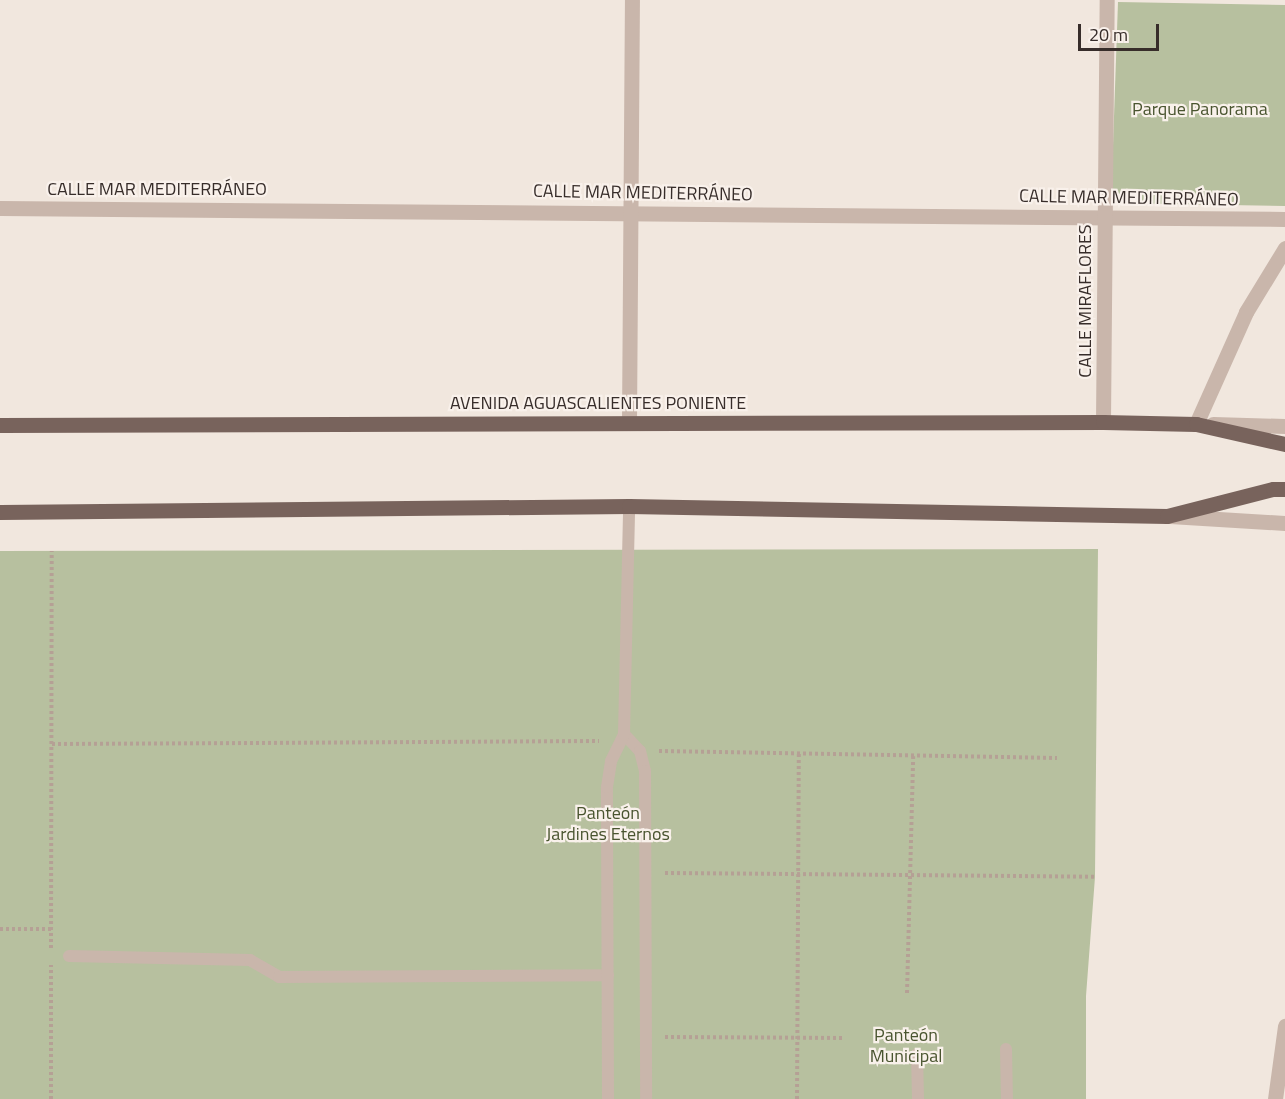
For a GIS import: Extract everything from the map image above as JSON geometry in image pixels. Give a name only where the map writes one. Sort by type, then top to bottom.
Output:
[{"type":"main road","name":"AVENIDA AGUASCALIENTES PONIENTE","points":[[0,425],[1103,422],[1196,424],[1285,444]]},
{"type":"main road","points":[[0,512],[628,506],[1167,516],[1273,489],[1285,489]]},
{"type":"street","points":[[629,422],[632,0]]},
{"type":"street","name":"CALLE MIRAFLORES","points":[[1103,422],[1107,0]]},
{"type":"street","name":"CALLE MAR MEDITERRÁNEO","points":[[0,208],[1285,219]]},
{"type":"street","points":[[1196,424],[1246,312],[1285,248]]},
{"type":"street","name":"AVENIDA AGUASCALIENTES PONIENTE","points":[[1196,424],[1285,426]]},
{"type":"street","points":[[1167,516],[1283,524]]},
{"type":"street","points":[[1275,1099],[1285,1026]]},
{"type":"lane","points":[[608,1099],[608,787],[611,760],[624,734],[628,506]]},
{"type":"lane","points":[[624,734],[640,751],[645,771],[646,1099]]},
{"type":"lane","points":[[69,956],[250,960],[279,976],[608,975]]},
{"type":"lane","points":[[1006,1049],[1006,1099]]},
{"type":"lane","points":[[917,1054],[918,1099]]},
{"type":"path","points":[[51,951],[52,551]]},
{"type":"path","points":[[52,744],[599,741]]},
{"type":"path","points":[[640,751],[1057,758]]},
{"type":"path","points":[[797,1099],[799,754]]},
{"type":"path","points":[[907,993],[913,756]]},
{"type":"path","points":[[646,873],[1095,877]]},
{"type":"path","points":[[0,929],[51,928]]},
{"type":"path","points":[[51,963],[51,1099]]},
{"type":"path","points":[[646,1037],[845,1038]]},
{"type":"green space","name":"Parque Panorama","points":[[1118,2],[1285,5],[1285,206],[1111,203]]},
{"type":"green space","name":"Panteón Jardines Eternos","points":[[1098,549],[1095,877],[1086,996],[1086,1099],[0,1099],[0,551]]},
{"type":"park label","name":"Panteón Municipal","points":[[906,1046]]}]
